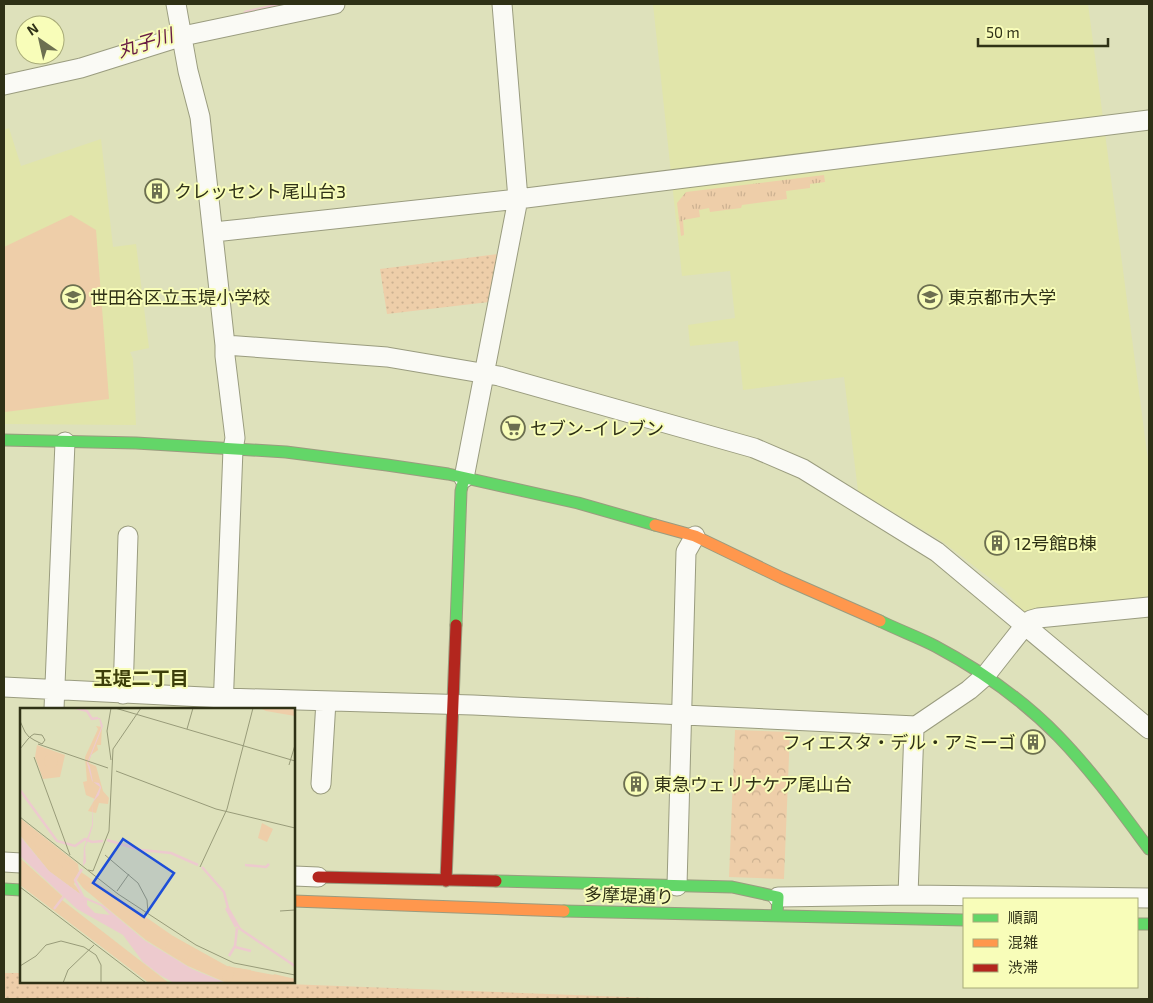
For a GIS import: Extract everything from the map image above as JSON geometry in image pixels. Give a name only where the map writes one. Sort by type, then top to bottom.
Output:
[{"type":"street","points":[[4,85],[81,68],[180,22],[335,4]]},
{"type":"street","points":[[446,881],[461,491],[518,199],[502,4]]},
{"type":"street","points":[[180,22],[188,70],[200,117],[214,232],[225,356],[236,438],[234,449],[224,704]]},
{"type":"street","points":[[214,232],[518,199],[1149,120]]},
{"type":"street","points":[[225,345],[387,357],[484,373],[754,448],[803,469],[937,552],[1026,624],[1149,729]]},
{"type":"street","points":[[4,440],[136,444],[286,452],[378,464],[464,478],[578,503],[695,536],[782,578],[935,646],[985,676],[1023,704],[1063,741],[1089,770],[1149,849]]},
{"type":"street","points":[[54,708],[66,442]]},
{"type":"street","points":[[123,694],[128,536]]},
{"type":"street","points":[[677,886],[686,552],[695,536]]},
{"type":"street","points":[[4,687],[123,694],[224,704],[326,701],[453,704],[916,726],[969,690],[985,676],[1031,620],[1149,607]]},
{"type":"street","points":[[321,784],[326,701]]},
{"type":"street","points":[[908,895],[916,726]]},
{"type":"street","points":[[4,862],[20,863]]},
{"type":"street","points":[[295,876],[732,887],[778,897],[908,895],[1149,898]]},
{"type":"street","points":[[4,889],[20,890]]},
{"type":"street","points":[[777,916],[778,897]]},
{"type":"street","name":"多摩堤通り","points":[[295,902],[963,920]]},
{"type":"shaded area","name":"東京都市大学","points":[[653,4],[1088,4],[1149,468],[1149,601],[1033,616],[1022,612],[1005,590],[943,542],[858,491],[844,377],[743,390],[738,341],[690,346],[688,325],[735,318],[730,271],[682,276]]},
{"type":"shaded area","name":"世田谷区立玉堤小学校","points":[[9,128],[21,166],[101,139],[113,247],[136,244],[149,348],[130,352],[133,359],[136,425],[4,424],[4,130]]},
{"type":"green space","points":[[824,175],[825,182],[810,184],[810,188],[786,191],[787,199],[742,205],[741,208],[710,212],[709,208],[699,210],[700,217],[683,220],[684,235],[681,236],[677,203],[686,192]]},
{"type":"green space","points":[[71,215],[96,230],[109,399],[5,412],[4,247]]},
{"type":"green space","points":[[498,254],[489,302],[387,314],[380,269]]},
{"type":"green space","points":[[735,730],[790,732],[784,879],[729,877]]},
{"type":"green space","points":[[4,973],[20,973],[20,983],[263,983],[679,999],[4,999]]},
{"type":"waterway","name":"丸子川","points":[[246,13],[286,4]]},
{"type":"traffic: fast","points":[[4,440],[136,443],[286,452],[387,465],[448,474],[578,503],[655,525]]},
{"type":"traffic: fast","points":[[456,625],[461,491],[464,478]]},
{"type":"traffic: fast","points":[[880,621],[952,655],[1016,698],[1045,723],[1082,763],[1149,849]]},
{"type":"traffic: fast","points":[[496,881],[732,887],[778,897],[777,916]]},
{"type":"traffic: fast","points":[[4,889],[20,890]]},
{"type":"traffic: fast","points":[[564,911],[963,920]]},
{"type":"traffic: fast","points":[[1138,924],[1149,924]]},
{"type":"traffic: slow","points":[[655,525],[695,536],[782,578],[880,621]]},
{"type":"traffic: slow","points":[[295,901],[564,911]]},
{"type":"traffic: jam","points":[[446,881],[456,625]]},
{"type":"traffic: jam","points":[[318,877],[496,881]]},
{"type":"place","name":"クレッセント尾山台3","points":[[157,191]]},
{"type":"place","name":"世田谷区立玉堤小学校","points":[[73,297]]},
{"type":"place","name":"東京都市大学","points":[[930,297]]},
{"type":"place","name":"セブン-イレブン","points":[[513,428]]},
{"type":"place","name":"12号館B棟","points":[[997,543]]},
{"type":"place","name":"フィエスタ・デル・アミーゴ","points":[[1033,742]]},
{"type":"place","name":"東急ウェリナケア尾山台","points":[[636,784]]},
{"type":"district","name":"玉堤二丁目","points":[[141,677]]}]
